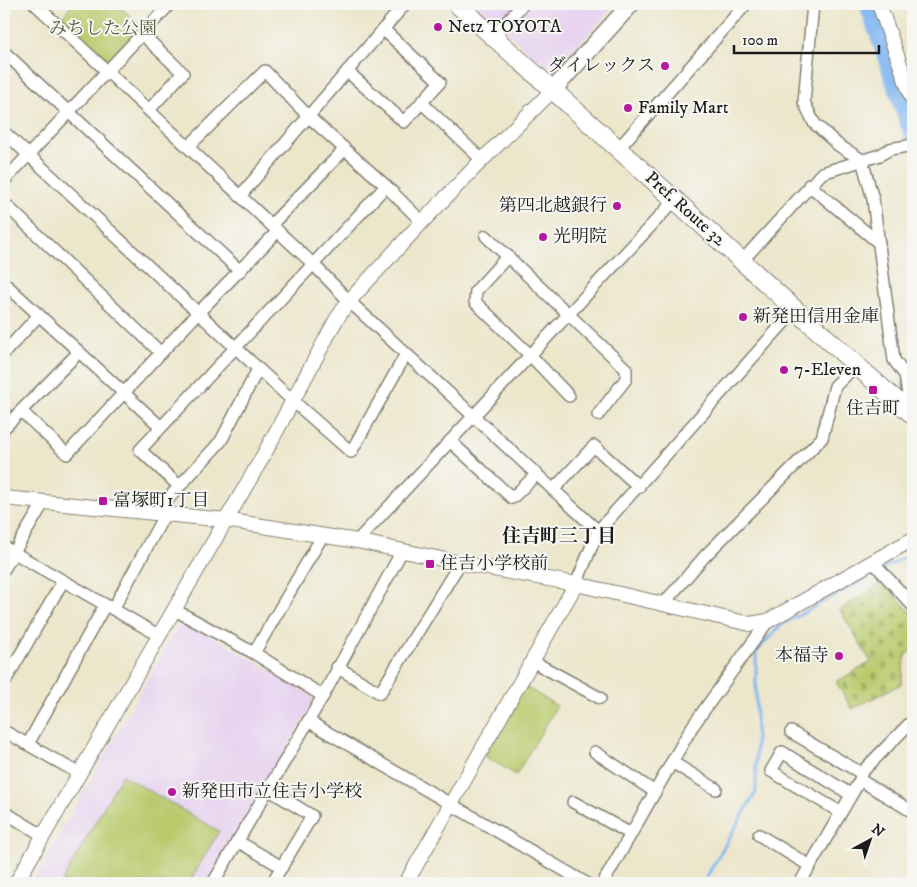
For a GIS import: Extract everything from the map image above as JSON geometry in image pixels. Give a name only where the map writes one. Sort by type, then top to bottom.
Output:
[{"type":"main road","name":"Pref. Route 32","points":[[457,4],[856,365],[909,402]]},
{"type":"main road","points":[[552,90],[631,4]]},
{"type":"street","points":[[35,4],[275,228],[349,301],[598,531]]},
{"type":"street","points":[[4,181],[170,4]]},
{"type":"street","points":[[240,196],[405,4]]},
{"type":"street","points":[[493,37],[523,4]]},
{"type":"street","points":[[618,149],[746,4]]},
{"type":"street","points":[[813,4],[804,102],[814,123],[838,145],[862,160],[873,199],[894,360],[905,375],[909,402]]},
{"type":"street","points":[[879,4],[913,101]]},
{"type":"street","points":[[347,72],[404,122],[440,82],[383,29]]},
{"type":"street","points":[[142,34],[183,73],[149,110]]},
{"type":"street","points":[[4,52],[240,271]]},
{"type":"street","points":[[188,147],[265,71],[308,116],[386,186],[422,222]]},
{"type":"street","points":[[16,883],[175,610],[293,401],[336,320],[349,301],[422,222],[552,90]]},
{"type":"street","points":[[422,103],[482,160]]},
{"type":"street","points":[[4,132],[258,369],[351,452],[406,354]]},
{"type":"street","points":[[742,261],[809,185],[822,173],[880,155],[890,149],[911,146]]},
{"type":"street","points":[[21,411],[68,454],[198,313],[240,271],[275,228],[345,149]]},
{"type":"street","points":[[809,185],[879,243]]},
{"type":"street","points":[[179,486],[140,450],[386,186]]},
{"type":"street","points":[[357,541],[675,200]]},
{"type":"street","points":[[4,203],[161,353]]},
{"type":"street","points":[[486,236],[626,369],[626,379],[598,415]]},
{"type":"street","points":[[508,256],[476,291],[476,302],[569,396]]},
{"type":"street","points":[[4,283],[161,427]]},
{"type":"street","points":[[406,883],[576,584],[598,531],[795,310]]},
{"type":"street","points":[[4,353],[39,315]]},
{"type":"street","points":[[4,428],[79,352]]},
{"type":"street","points":[[664,603],[705,556],[822,438],[835,386],[856,365]]},
{"type":"street","points":[[28,744],[109,607],[160,514],[179,486],[221,441],[258,369]]},
{"type":"street","points":[[450,441],[512,498],[537,474]]},
{"type":"street","points":[[553,490],[594,446],[639,487]]},
{"type":"street","points":[[4,498],[225,520],[323,535],[576,584],[750,624],[768,621],[913,539]]},
{"type":"street","points":[[4,569],[8,550],[44,502]]},
{"type":"street","points":[[254,653],[323,535]]},
{"type":"street","points":[[8,550],[160,636]]},
{"type":"street","points":[[213,883],[323,696],[402,551]]},
{"type":"street","points":[[873,562],[913,606]]},
{"type":"street","points":[[338,667],[380,693],[460,563]]},
{"type":"street","points":[[4,683],[63,581]]},
{"type":"street","points":[[175,610],[254,653],[323,696]]},
{"type":"street","points":[[603,883],[692,727],[768,621]]},
{"type":"street","points":[[532,661],[600,698]]},
{"type":"street","points":[[800,883],[860,777],[913,720]]},
{"type":"street","points":[[308,721],[586,883]]},
{"type":"street","points":[[791,732],[913,812]]},
{"type":"street","points":[[6,737],[28,744],[80,774]]},
{"type":"street","points":[[595,752],[655,792]]},
{"type":"street","points":[[840,812],[771,771],[782,752],[850,794]]},
{"type":"street","points":[[672,762],[716,789]]},
{"type":"street","points":[[268,789],[312,816],[272,883]]},
{"type":"street","points":[[573,802],[631,834]]},
{"type":"street","points":[[4,812],[44,836]]},
{"type":"street","points":[[759,835],[810,866]]},
{"type":"street","points":[[237,842],[282,867]]},
{"type":"shaded area","points":[[476,4],[616,4],[561,64],[544,66]]},
{"type":"shaded area","name":"新発田市立住吉小学校","points":[[187,621],[311,695],[314,701],[208,883],[32,883],[179,624]]},
{"type":"green space","name":"みちした公園","points":[[73,4],[117,4],[141,26],[110,61],[102,62],[58,21]]},
{"type":"green space","points":[[884,582],[913,615],[913,649],[906,654],[901,684],[852,709],[836,682],[871,662],[840,610]]},
{"type":"green space","points":[[524,686],[557,706],[516,775],[483,755]]},
{"type":"green space","points":[[122,775],[219,831],[189,883],[61,883]]},
{"type":"waterway","points":[[868,4],[913,135]]},
{"type":"waterway","points":[[883,569],[913,553]]},
{"type":"waterway","points":[[703,883],[756,792],[756,652],[780,626],[877,572]]},
{"type":"place","name":"Netz TOYOTA","points":[[438,27]]},
{"type":"place","name":"ダイレックス","points":[[665,66]]},
{"type":"place","name":"Family Mart","points":[[628,108]]},
{"type":"place","name":"第四北越銀行","points":[[617,206]]},
{"type":"place","name":"光明院","points":[[543,237]]},
{"type":"place","name":"新発田信用金庫","points":[[743,317]]},
{"type":"place","name":"7-Eleven","points":[[784,370]]},
{"type":"place","name":"住吉町","points":[[873,390]]},
{"type":"place","name":"富塚町1丁目","points":[[103,501]]},
{"type":"place","name":"住吉小学校前","points":[[430,564]]},
{"type":"place","name":"本福寺","points":[[839,656]]},
{"type":"place","name":"新発田市立住吉小学校","points":[[172,792]]},
{"type":"district","name":"住吉町三丁目","points":[[559,536]]}]
